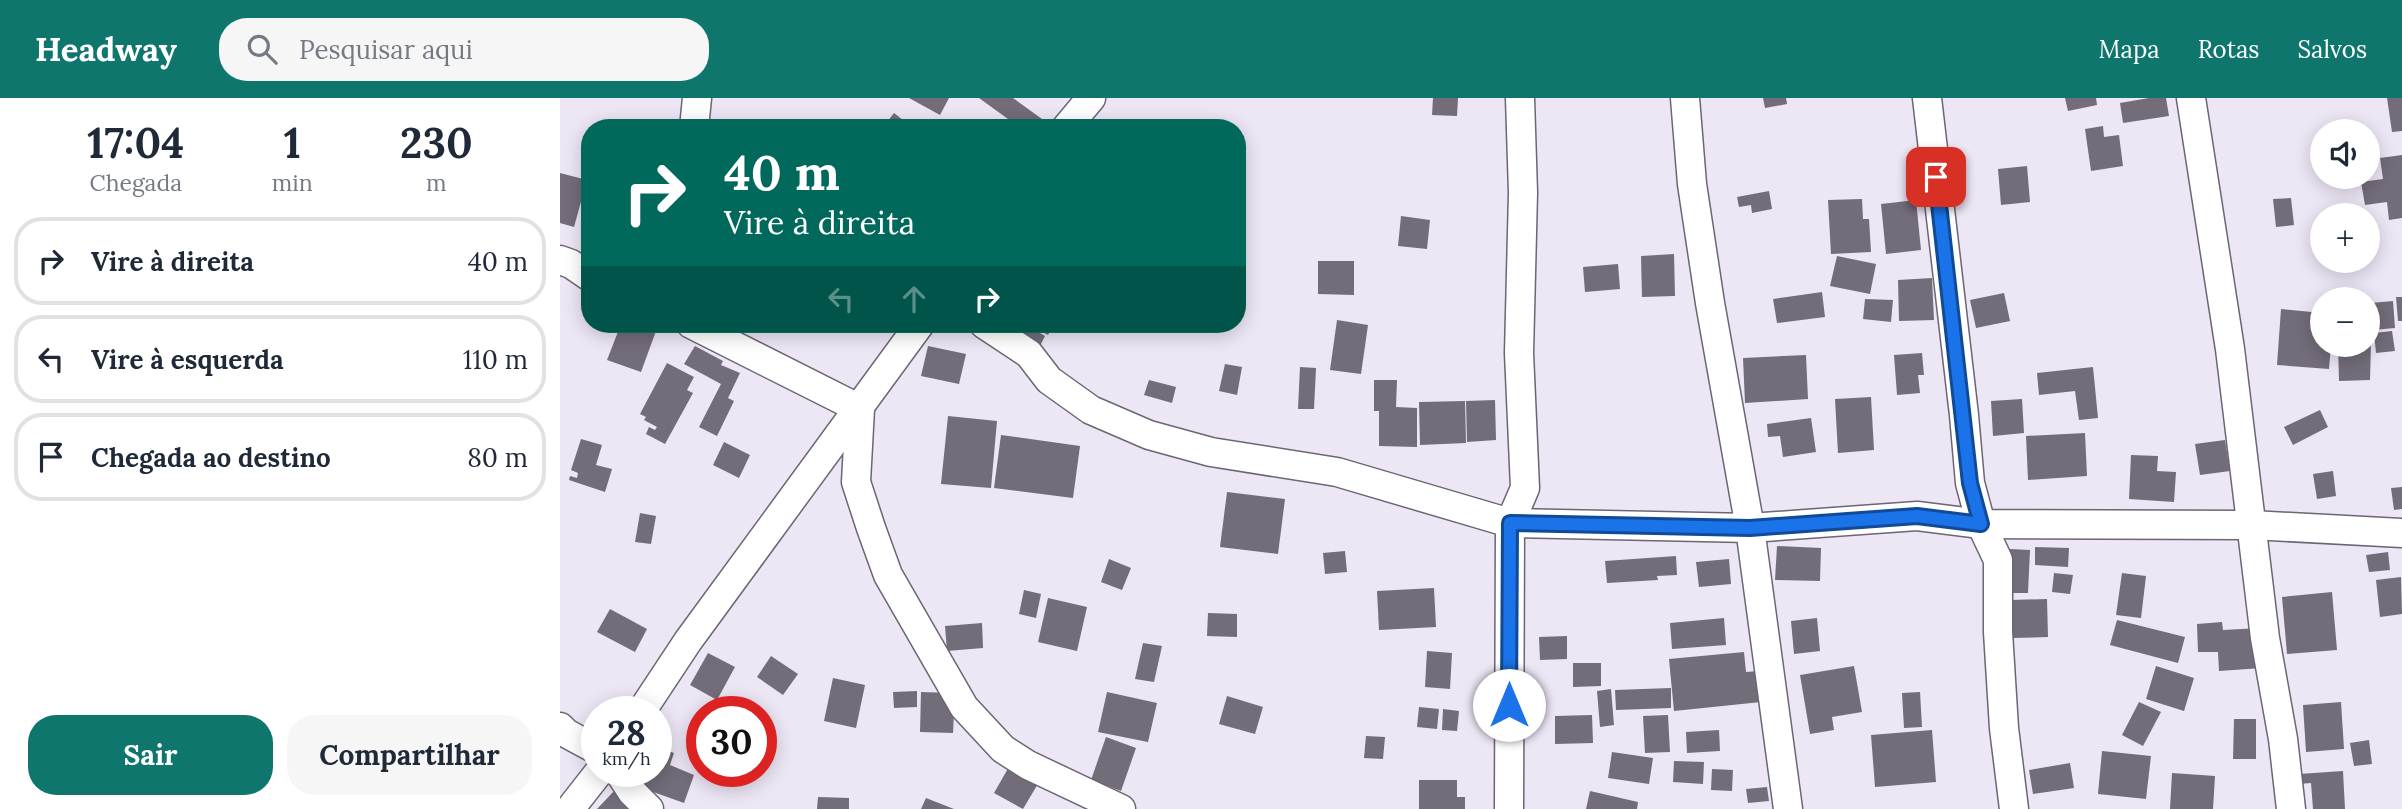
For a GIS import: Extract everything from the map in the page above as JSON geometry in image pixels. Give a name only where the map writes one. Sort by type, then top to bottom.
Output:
[{"type":"street","points":[[695,119],[697,98]]},
{"type":"street","points":[[1074,119],[1091,98]]},
{"type":"street","points":[[1509,809],[1510,523],[1525,488],[1519,353],[1523,193],[1520,98]]},
{"type":"street","points":[[1685,98],[1694,198],[1750,528],[1788,809]]},
{"type":"street","points":[[1927,98],[1970,483],[1981,524],[1998,560],[1998,632],[2004,728],[2014,809]]},
{"type":"street","points":[[2192,98],[2230,349],[2265,638],[2283,739],[2291,809]]},
{"type":"street","points":[[560,260],[581,271]]},
{"type":"street","points":[[709,333],[860,409]]},
{"type":"street","points":[[652,696],[688,641],[914,333]]},
{"type":"street","points":[[998,333],[1029,354],[1049,380],[1091,410],[1149,435],[1211,452],[1337,472],[1510,523],[1750,528],[1917,516],[1981,524],[2251,525],[2402,533]]},
{"type":"street","points":[[860,409],[856,482],[871,528],[888,575],[964,706],[1003,749],[1028,765],[1121,809]]},
{"type":"street","points":[[560,727],[581,741]]},
{"type":"street","points":[[570,809],[587,787]]},
{"type":"street","points":[[629,787],[649,809]]},
{"type":"building","points":[[909,98],[949,98],[940,115]]},
{"type":"building","points":[[979,98],[1013,98],[1042,119],[1008,119]]},
{"type":"building","points":[[1433,98],[1458,98],[1457,116],[1432,115]]},
{"type":"building","points":[[1763,98],[1786,98],[1787,104],[1765,108]]},
{"type":"building","points":[[2065,98],[2096,98],[2097,105],[2068,111]]},
{"type":"building","points":[[2166,98],[2169,116],[2123,123],[2120,103]]},
{"type":"building","points":[[2387,98],[2402,98],[2402,131],[2392,132]]},
{"type":"building","points":[[894,113],[902,119],[889,119]]},
{"type":"building","points":[[2103,126],[2104,137],[2119,135],[2123,166],[2091,171],[2085,129]]},
{"type":"building","points":[[2402,155],[2402,218],[2389,220],[2387,202],[2365,203],[2362,189],[2380,189],[2380,179],[2383,179],[2380,158]]},
{"type":"building","points":[[1958,163],[1961,194],[1947,195],[1943,165]]},
{"type":"building","points":[[2027,166],[2030,202],[2001,205],[1998,169]]},
{"type":"building","points":[[560,173],[581,178],[581,202],[574,227],[560,223]]},
{"type":"building","points":[[1769,191],[1772,209],[1752,213],[1751,205],[1739,207],[1737,197]]},
{"type":"building","points":[[2291,198],[2294,225],[2276,227],[2273,199]]},
{"type":"building","points":[[1862,199],[1863,219],[1869,219],[1871,252],[1831,254],[1828,200]]},
{"type":"building","points":[[1916,200],[1921,250],[1886,254],[1881,204]]},
{"type":"building","points":[[1401,216],[1430,220],[1427,249],[1398,246]]},
{"type":"building","points":[[1674,254],[1675,296],[1642,297],[1641,256]]},
{"type":"building","points":[[1837,256],[1876,264],[1870,294],[1830,286]]},
{"type":"building","points":[[1318,261],[1354,261],[1354,295],[1318,294]]},
{"type":"building","points":[[1618,264],[1620,289],[1585,292],[1583,267]]},
{"type":"building","points":[[1932,278],[1934,320],[1899,321],[1898,280]]},
{"type":"building","points":[[1822,292],[1825,317],[1777,323],[1773,299]]},
{"type":"building","points":[[2004,293],[2010,321],[1976,328],[1970,300]]},
{"type":"building","points":[[2396,297],[2402,297],[2402,321],[2398,321]]},
{"type":"building","points":[[1865,299],[1893,300],[1891,322],[1863,319]]},
{"type":"building","points":[[2393,301],[2395,328],[2380,329],[2380,302]]},
{"type":"building","points":[[2281,309],[2310,312],[2310,357],[2330,357],[2329,369],[2277,365]]},
{"type":"building","points":[[1337,320],[1368,325],[1361,374],[1330,370]]},
{"type":"building","points":[[2392,331],[2395,351],[2380,353],[2380,332]]},
{"type":"building","points":[[618,333],[655,333],[641,372],[607,360]]},
{"type":"building","points":[[1024,333],[1040,333],[1045,336],[1039,348],[1022,338]]},
{"type":"building","points":[[695,346],[723,361],[721,365],[740,373],[728,398],[734,401],[717,436],[699,427],[721,384],[684,364]]},
{"type":"building","points":[[928,346],[966,354],[959,384],[921,376]]},
{"type":"building","points":[[1922,353],[1924,375],[1918,375],[1920,393],[1897,395],[1894,355]]},
{"type":"building","points":[[1806,355],[1808,399],[1745,403],[1743,358]]},
{"type":"building","points":[[2338,357],[2371,357],[2370,380],[2339,381]]},
{"type":"building","points":[[667,363],[694,377],[687,390],[693,393],[665,444],[646,434],[649,427],[655,430],[657,427],[644,420],[646,417],[640,414]]},
{"type":"building","points":[[1225,364],[1242,367],[1237,395],[1219,391]]},
{"type":"building","points":[[1300,367],[1316,368],[1314,409],[1298,409]]},
{"type":"building","points":[[2093,367],[2098,418],[2079,420],[2075,391],[2039,395],[2037,373]]},
{"type":"building","points":[[1149,380],[1176,387],[1172,403],[1144,395]]},
{"type":"building","points":[[1374,380],[1397,380],[1396,407],[1417,408],[1417,447],[1379,446],[1379,411],[1374,411]]},
{"type":"building","points":[[1871,397],[1874,450],[1838,453],[1835,399]]},
{"type":"building","points":[[2022,399],[2024,433],[1993,436],[1991,401]]},
{"type":"building","points":[[1495,400],[1496,440],[1467,442],[1466,401]]},
{"type":"building","points":[[1465,401],[1466,443],[1420,445],[1419,402]]},
{"type":"building","points":[[2320,410],[2328,427],[2293,445],[2284,427]]},
{"type":"building","points":[[948,416],[997,421],[991,488],[941,484]]},
{"type":"building","points":[[1811,418],[1816,452],[1783,457],[1780,436],[1768,437],[1767,424]]},
{"type":"building","points":[[2085,433],[2087,476],[2028,480],[2026,436]]},
{"type":"building","points":[[1001,435],[1080,446],[1073,498],[994,488]]},
{"type":"building","points":[[581,439],[602,445],[596,465],[612,469],[605,492],[569,480],[570,476],[577,478],[578,473],[571,470]]},
{"type":"building","points":[[2225,440],[2230,471],[2200,475],[2195,444]]},
{"type":"building","points":[[724,442],[750,455],[739,478],[713,465]]},
{"type":"building","points":[[2131,455],[2158,456],[2157,471],[2176,472],[2174,502],[2129,499]]},
{"type":"building","points":[[2333,471],[2336,496],[2317,499],[2313,474]]},
{"type":"building","points":[[2402,487],[2402,509],[2394,510],[2391,488]]},
{"type":"building","points":[[1227,492],[1285,499],[1278,554],[1220,547]]},
{"type":"building","points":[[640,513],[656,516],[651,544],[635,542]]},
{"type":"building","points":[[1777,546],[1821,548],[1820,581],[1775,580]]},
{"type":"building","points":[[2035,547],[2069,548],[2068,567],[2035,565]]},
{"type":"building","points":[[2010,549],[2030,550],[2028,593],[2008,593]]},
{"type":"building","points":[[1345,551],[1347,572],[1325,574],[1323,553]]},
{"type":"building","points":[[2388,552],[2390,570],[2369,572],[2366,555]]},
{"type":"building","points":[[1676,556],[1677,575],[1657,576],[1658,580],[1607,583],[1605,561]]},
{"type":"building","points":[[1109,559],[1131,568],[1122,590],[1101,582]]},
{"type":"building","points":[[1729,559],[1731,584],[1699,587],[1696,562]]},
{"type":"building","points":[[2054,573],[2073,575],[2070,594],[2052,592]]},
{"type":"building","points":[[2122,573],[2146,576],[2141,618],[2116,615]]},
{"type":"building","points":[[2401,577],[2402,614],[2380,617],[2376,580]]},
{"type":"building","points":[[1434,588],[1436,627],[1379,630],[1377,591]]},
{"type":"building","points":[[1024,590],[1041,594],[1036,618],[1019,614]]},
{"type":"building","points":[[2332,592],[2337,650],[2287,654],[2282,597]]},
{"type":"building","points":[[1048,598],[1087,607],[1077,651],[1038,642]]},
{"type":"building","points":[[2047,599],[2048,637],[2012,638],[2010,600]]},
{"type":"building","points":[[610,609],[647,629],[635,652],[597,632]]},
{"type":"building","points":[[1208,613],[1237,614],[1237,637],[1207,636]]},
{"type":"building","points":[[1724,618],[1726,645],[1672,649],[1670,623]]},
{"type":"building","points":[[1817,618],[1820,651],[1794,654],[1791,621]]},
{"type":"building","points":[[2117,620],[2185,637],[2178,663],[2110,645]]},
{"type":"building","points":[[2222,622],[2223,630],[2260,628],[2262,668],[2219,671],[2218,652],[2198,652],[2197,624]]},
{"type":"building","points":[[982,623],[983,648],[947,651],[945,626]]},
{"type":"building","points":[[1567,636],[1567,659],[1540,660],[1539,637]]},
{"type":"building","points":[[1143,643],[1162,646],[1154,682],[1135,679]]},
{"type":"building","points":[[1427,651],[1452,653],[1450,689],[1425,687]]},
{"type":"building","points":[[1744,652],[1746,672],[1758,671],[1761,702],[1674,711],[1669,659]]},
{"type":"building","points":[[708,653],[735,667],[719,696],[710,696],[690,685]]},
{"type":"building","points":[[771,656],[798,674],[783,695],[757,677]]},
{"type":"building","points":[[1573,663],[1601,663],[1601,686],[1573,687]]},
{"type":"building","points":[[1854,666],[1862,712],[1832,717],[1834,730],[1810,734],[1800,675]]},
{"type":"building","points":[[2156,666],[2194,678],[2184,711],[2146,699]]},
{"type":"building","points":[[833,678],[865,685],[856,728],[824,721]]},
{"type":"building","points":[[1671,688],[1671,708],[1616,710],[1615,690]]},
{"type":"building","points":[[1611,689],[1614,725],[1600,727],[1597,691]]},
{"type":"building","points":[[917,691],[917,707],[894,708],[893,692]]},
{"type":"building","points":[[921,692],[955,693],[953,733],[920,732]]},
{"type":"building","points":[[1107,692],[1157,703],[1148,742],[1098,732]]},
{"type":"building","points":[[1920,692],[1922,727],[1904,728],[1902,693]]},
{"type":"building","points":[[1227,696],[1263,707],[1255,734],[1219,724]]},
{"type":"building","points":[[2139,702],[2161,712],[2143,746],[2122,735]]},
{"type":"building","points":[[2341,702],[2344,749],[2306,752],[2303,705]]},
{"type":"building","points":[[1419,707],[1439,709],[1437,729],[1417,727]]},
{"type":"building","points":[[1443,709],[1459,711],[1457,731],[1442,730]]},
{"type":"building","points":[[1592,715],[1593,743],[1555,744],[1555,716]]},
{"type":"building","points":[[1668,715],[1670,752],[1645,753],[1643,716]]},
{"type":"building","points":[[2234,719],[2256,719],[2256,759],[2233,759]]},
{"type":"building","points":[[1719,730],[1720,751],[1687,753],[1686,732]]},
{"type":"building","points":[[1932,730],[1936,782],[1875,787],[1871,735]]},
{"type":"building","points":[[1366,736],[1385,737],[1383,759],[1364,758]]},
{"type":"building","points":[[1106,737],[1136,748],[1121,791],[1091,780]]},
{"type":"building","points":[[2369,740],[2372,764],[2354,766],[2350,743]]},
{"type":"building","points":[[2102,751],[2151,756],[2146,799],[2098,794]]},
{"type":"building","points":[[1612,752],[1653,758],[1649,784],[1608,778]]},
{"type":"building","points":[[1674,761],[1704,762],[1703,784],[1673,782]]},
{"type":"building","points":[[2070,763],[2074,788],[2033,794],[2029,770]]},
{"type":"building","points":[[1010,765],[1039,782],[1023,809],[994,793]]},
{"type":"building","points":[[672,766],[686,772],[686,787],[690,787],[684,803],[642,788],[672,787]]},
{"type":"building","points":[[1712,769],[1733,770],[1732,791],[1711,790]]},
{"type":"building","points":[[2343,771],[2345,809],[2313,809],[2311,783],[2299,784],[2299,774]]},
{"type":"building","points":[[2172,773],[2215,776],[2213,809],[2170,809]]},
{"type":"building","points":[[1419,780],[1457,780],[1457,797],[1465,797],[1465,809],[1419,809]]},
{"type":"building","points":[[1767,787],[1769,801],[1748,803],[1746,789]]},
{"type":"building","points":[[615,790],[634,809],[597,809]]},
{"type":"building","points":[[1590,791],[1638,802],[1637,809],[1586,809]]},
{"type":"building","points":[[818,797],[849,798],[849,809],[817,809]]},
{"type":"building","points":[[926,798],[954,809],[921,809]]},
{"type":"route","points":[[1509,705],[1510,523],[1750,528],[1917,516],[1981,524],[1970,483],[1936,177]]}]
